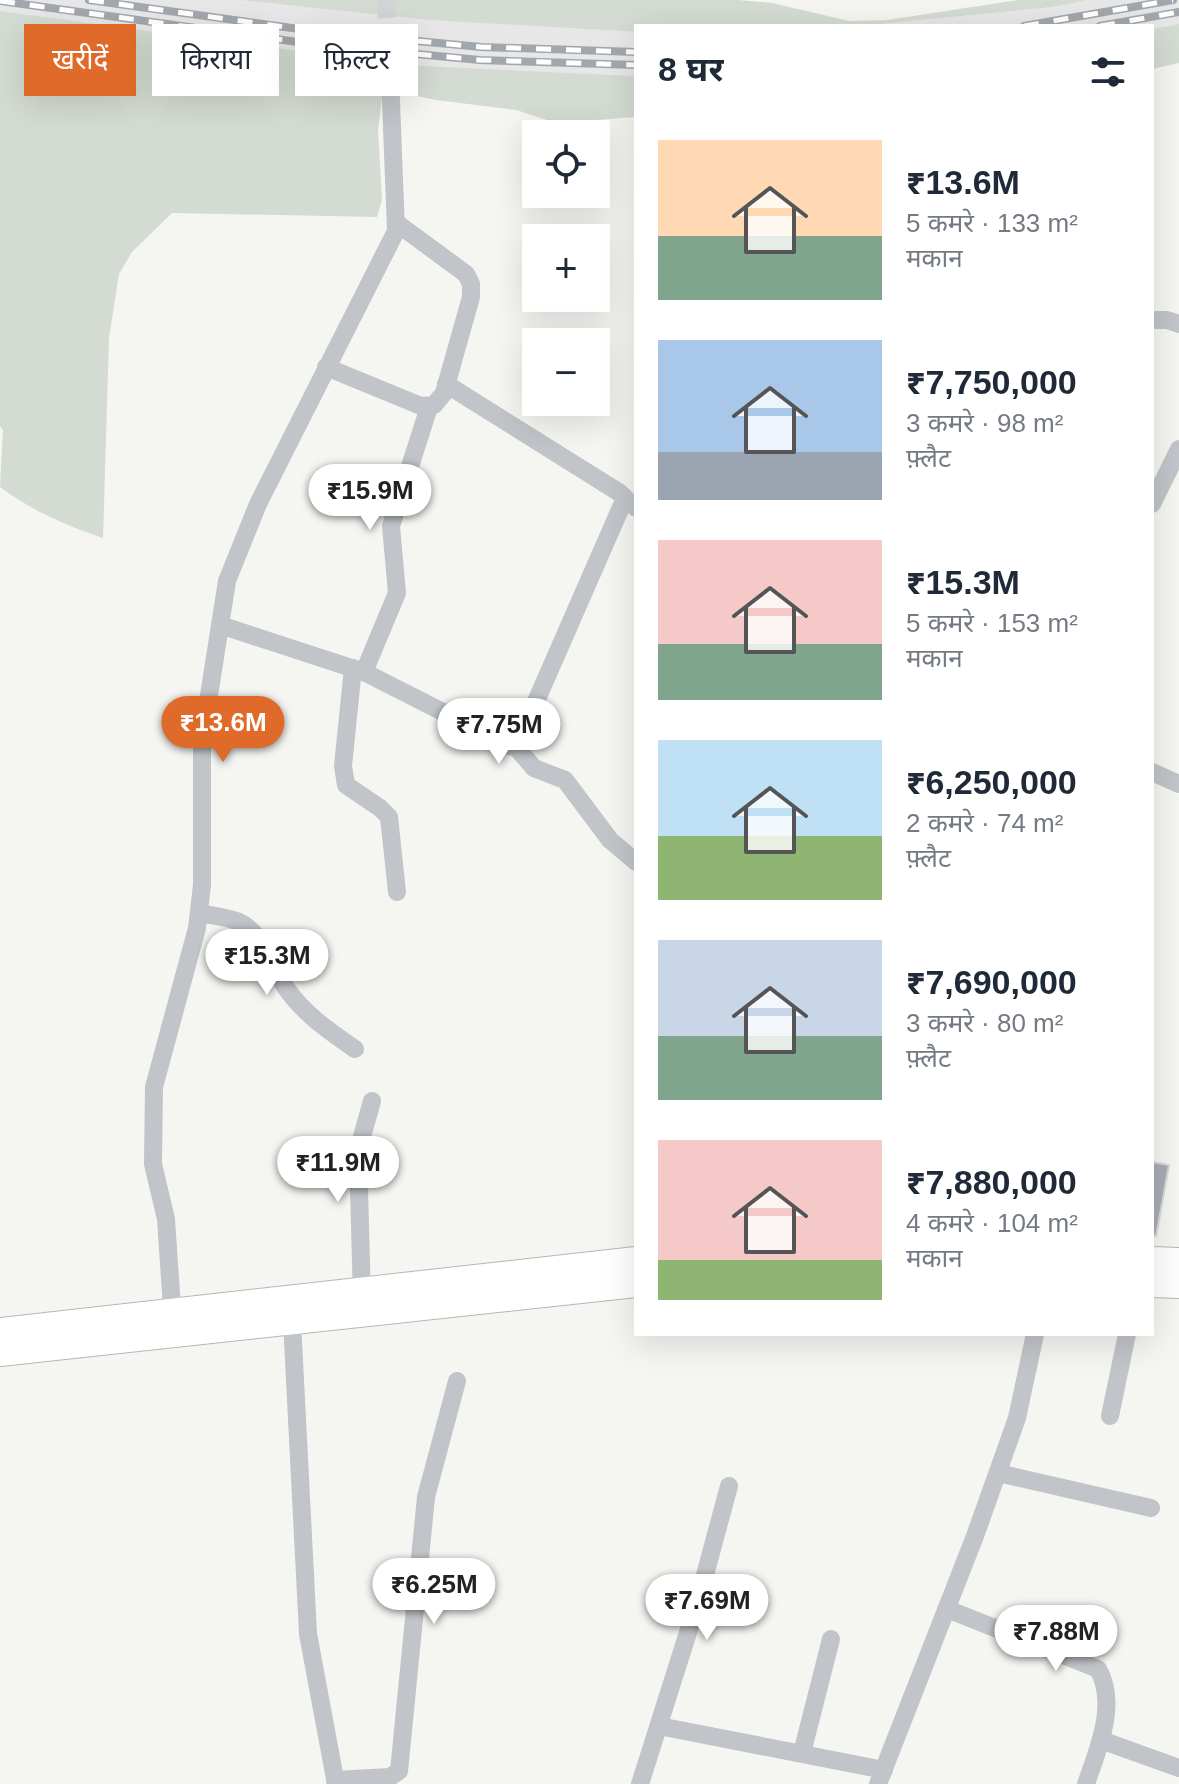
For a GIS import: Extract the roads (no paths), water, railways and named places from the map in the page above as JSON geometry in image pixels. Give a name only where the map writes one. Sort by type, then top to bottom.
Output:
[{"type":"highway","points":[[0,1353],[173,1322],[362,1301],[634,1260]]},
{"type":"highway","points":[[1154,1260],[1179,1261]]},
{"type":"highway","points":[[0,1331],[173,1322],[292,1321],[362,1301],[634,1284]]},
{"type":"highway","points":[[1154,1284],[1179,1285]]},
{"type":"street","points":[[173,1322],[166,1219],[153,1164],[154,1087],[197,928],[202,885],[202,740],[227,581],[258,504],[398,224],[391,96]]},
{"type":"street","points":[[397,892],[389,817],[346,785],[343,766],[358,670],[394,606],[397,593],[391,526],[429,407],[439,401],[446,384],[471,297],[471,284],[466,274],[398,224]]},
{"type":"street","points":[[1154,320],[1179,324]]},
{"type":"street","points":[[326,367],[429,407]]},
{"type":"street","points":[[220,625],[358,670],[505,746],[514,745],[630,503],[446,384]]},
{"type":"street","points":[[1154,500],[1179,449]]},
{"type":"street","points":[[514,745],[534,768],[565,780],[610,840],[634,860]]},
{"type":"street","points":[[1154,773],[1179,784]]},
{"type":"street","points":[[199,913],[239,921],[252,931],[302,1008],[355,1049]]},
{"type":"street","points":[[362,1301],[358,1151],[372,1101]]},
{"type":"street","points":[[292,1321],[308,1634],[336,1782],[390,1777],[399,1771],[426,1497],[457,1381]]},
{"type":"street","points":[[659,1726],[802,1753],[881,1777],[998,1473],[1017,1418],[1035,1336]]},
{"type":"street","points":[[1110,1416],[1127,1336]]},
{"type":"street","points":[[998,1473],[1151,1508]]},
{"type":"street","points":[[640,1784],[698,1601],[729,1486]]},
{"type":"street","points":[[947,1609],[1098,1669],[1107,1694],[1101,1740],[1086,1784]]},
{"type":"street","points":[[802,1753],[831,1639]]},
{"type":"street","points":[[1101,1740],[1179,1768]]},
{"type":"tunnel","points":[[386,0],[387,24]]},
{"type":"railway","points":[[89,0],[321,32],[481,47],[634,52]]},
{"type":"railway","points":[[1035,24],[1173,0]]},
{"type":"railway","points":[[0,1],[320,45],[480,60],[634,65]]},
{"type":"railway","points":[[1111,24],[1179,12]]}]
